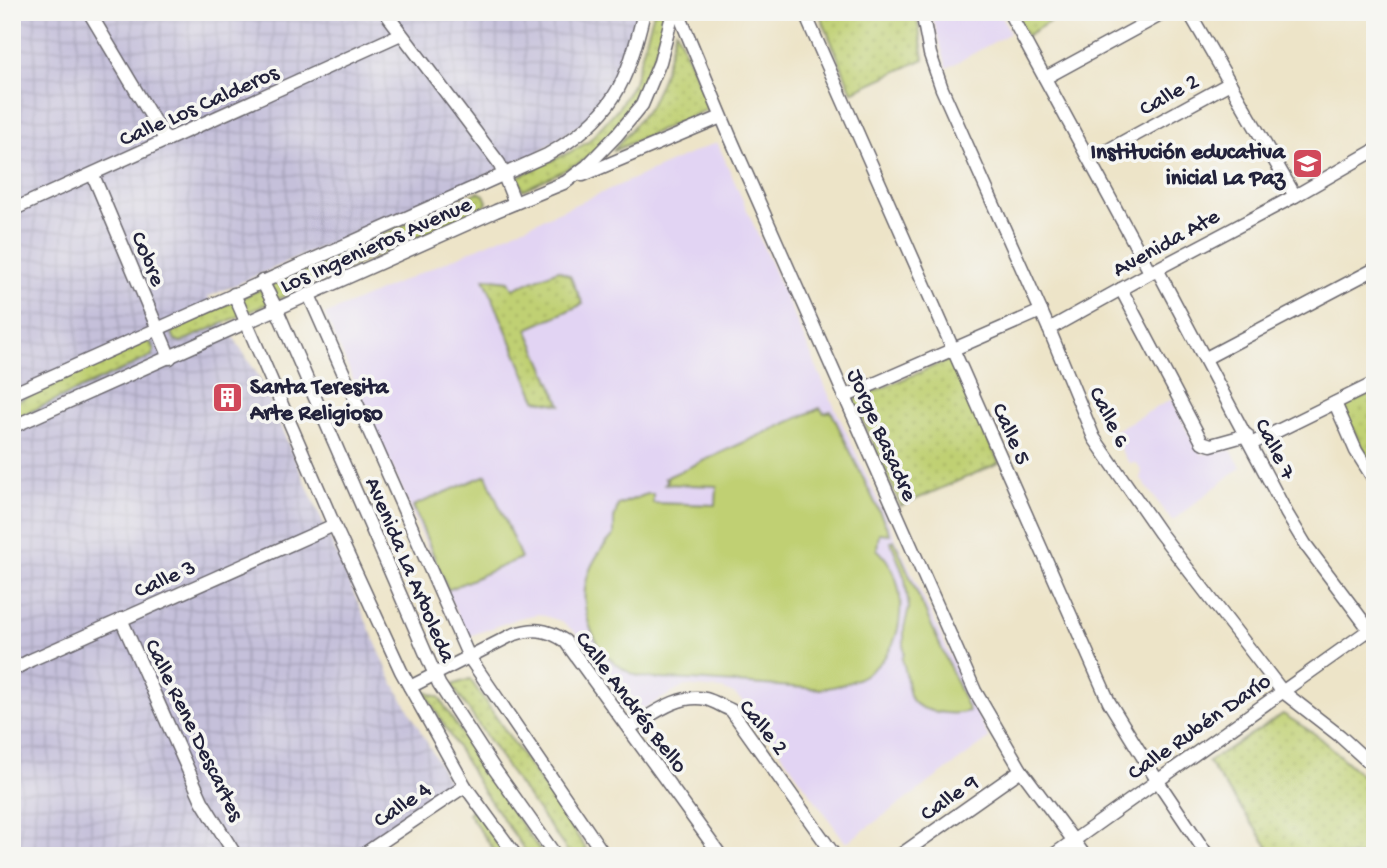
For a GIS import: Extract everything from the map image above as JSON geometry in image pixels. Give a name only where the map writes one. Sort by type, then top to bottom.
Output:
[{"type":"street","points":[[89,12],[166,141]]},
{"type":"street","points":[[385,12],[499,163],[514,203]]},
{"type":"street","name":"Los Ingenieros Avenue","points":[[12,394],[569,143],[586,129],[618,94],[634,55],[643,12]]},
{"type":"street","name":"Los Ingenieros Avenue","points":[[12,427],[566,182],[587,166],[642,105],[660,62],[675,12]]},
{"type":"street","name":"Jorge Basadre","points":[[675,12],[975,691],[1021,770],[1084,856]]},
{"type":"street","name":"Calle 5","points":[[808,12],[809,23],[818,45],[1109,702],[1208,856]]},
{"type":"street","name":"Calle 6","points":[[922,12],[930,54],[942,89],[1049,329],[1094,438],[1160,533],[1282,691],[1340,736],[1375,768]]},
{"type":"street","name":"Calle 7","points":[[1009,12],[1090,160],[1206,358],[1305,544],[1372,633]]},
{"type":"street","points":[[1045,78],[1166,12]]},
{"type":"street","points":[[1189,12],[1295,197]]},
{"type":"street","name":"Calle Los Calderos","points":[[12,210],[401,34]]},
{"type":"street","name":"Calle 2","points":[[1090,160],[1230,83]]},
{"type":"street","points":[[566,182],[721,117]]},
{"type":"street","name":"Avenida Ate","points":[[1049,329],[1154,270],[1295,197],[1375,150]]},
{"type":"street","name":"Cobre","points":[[93,175],[170,358]]},
{"type":"street","points":[[1206,358],[1375,270]]},
{"type":"street","name":"Avenida La Arboleda","points":[[262,281],[435,674],[493,767],[556,856]]},
{"type":"street","points":[[1121,289],[1202,442],[1211,445],[1249,440],[1375,383]]},
{"type":"street","points":[[234,293],[334,525],[410,687],[465,786],[516,856]]},
{"type":"street","name":"Avenida La Arboleda","points":[[309,295],[469,657],[605,856]]},
{"type":"street","points":[[844,397],[1041,311]]},
{"type":"street","points":[[1335,403],[1356,451],[1375,481]]},
{"type":"street","name":"Calle 3","points":[[12,670],[334,525]]},
{"type":"street","name":"Calle Rene Descartes","points":[[121,620],[202,802],[236,856]]},
{"type":"street","name":"Calle Andrés Bello","points":[[410,687],[527,630],[539,629],[552,633],[565,641],[721,856]]},
{"type":"street","name":"Calle Rubén Darío","points":[[1052,856],[1282,691],[1372,633]]},
{"type":"street","name":"Calle 2","points":[[629,728],[687,698],[707,699],[731,710],[835,856]]},
{"type":"street","name":"Calle 9","points":[[899,856],[1021,770]]},
{"type":"street","name":"Calle 4","points":[[361,856],[465,786]]},
{"type":"shaded area","points":[[12,12],[636,12],[628,48],[608,95],[584,122],[537,153],[208,297],[259,377],[392,680],[452,787],[355,856],[12,856]]},
{"type":"shaded area","points":[[931,12],[1000,12],[1010,33],[947,68]]},
{"type":"shaded area","points":[[717,142],[829,395],[989,739],[846,843],[746,704],[734,694],[722,689],[685,686],[643,709],[606,671],[576,633],[561,621],[538,614],[467,637],[325,315]]},
{"type":"shaded area","points":[[1172,399],[1195,447],[1203,454],[1231,450],[1241,467],[1172,521],[1140,478],[1142,472],[1137,463],[1129,463],[1110,433]]},
{"type":"green space","points":[[654,12],[667,12],[645,86],[628,115],[600,147],[580,163],[523,190],[517,177],[588,142],[619,107],[634,82]]},
{"type":"green space","points":[[819,12],[916,12],[924,59],[852,92]]},
{"type":"green space","points":[[1015,12],[1065,12],[1026,36]]},
{"type":"green space","points":[[676,30],[710,108],[613,151],[650,106],[662,79]]},
{"type":"green space","points":[[478,192],[484,195],[487,202],[484,208],[181,342],[175,340],[172,333],[176,327]]},
{"type":"green space","points":[[558,270],[570,276],[583,304],[527,329],[561,405],[536,400],[484,278],[509,281],[513,289]]},
{"type":"green space","points":[[144,341],[151,343],[154,350],[152,356],[12,420],[12,404]]},
{"type":"green space","points":[[951,359],[999,463],[901,506],[854,400]]},
{"type":"green space","points":[[1375,392],[1375,470],[1341,407]]},
{"type":"green space","points":[[820,408],[824,413],[831,411],[890,534],[879,533],[877,549],[896,577],[900,616],[891,648],[882,661],[856,679],[821,689],[654,679],[633,674],[615,663],[596,641],[592,632],[586,612],[585,590],[594,561],[614,535],[614,519],[618,505],[653,494],[653,503],[716,505],[717,486],[665,484],[668,481],[665,478]]},
{"type":"green space","points":[[486,475],[521,558],[448,590],[413,506]]},
{"type":"green space","points":[[894,540],[969,711],[937,712],[921,707],[911,698],[902,659],[904,628],[909,608],[905,579],[891,542]]},
{"type":"green space","points":[[470,679],[591,856],[571,856],[512,775],[452,685]]},
{"type":"green space","points":[[424,691],[439,697],[492,783],[544,856],[529,856],[481,788]]},
{"type":"green space","points":[[1283,714],[1315,734],[1375,787],[1375,856],[1275,856],[1208,762]]},
{"type":"green space","points":[[474,807],[510,856],[498,856],[468,813]]},
{"type":"place","name":"Institución educativa inicial La Paz","points":[[1308,163]]},
{"type":"place","name":"Santa Teresita Arte Religioso","points":[[227,398]]}]
